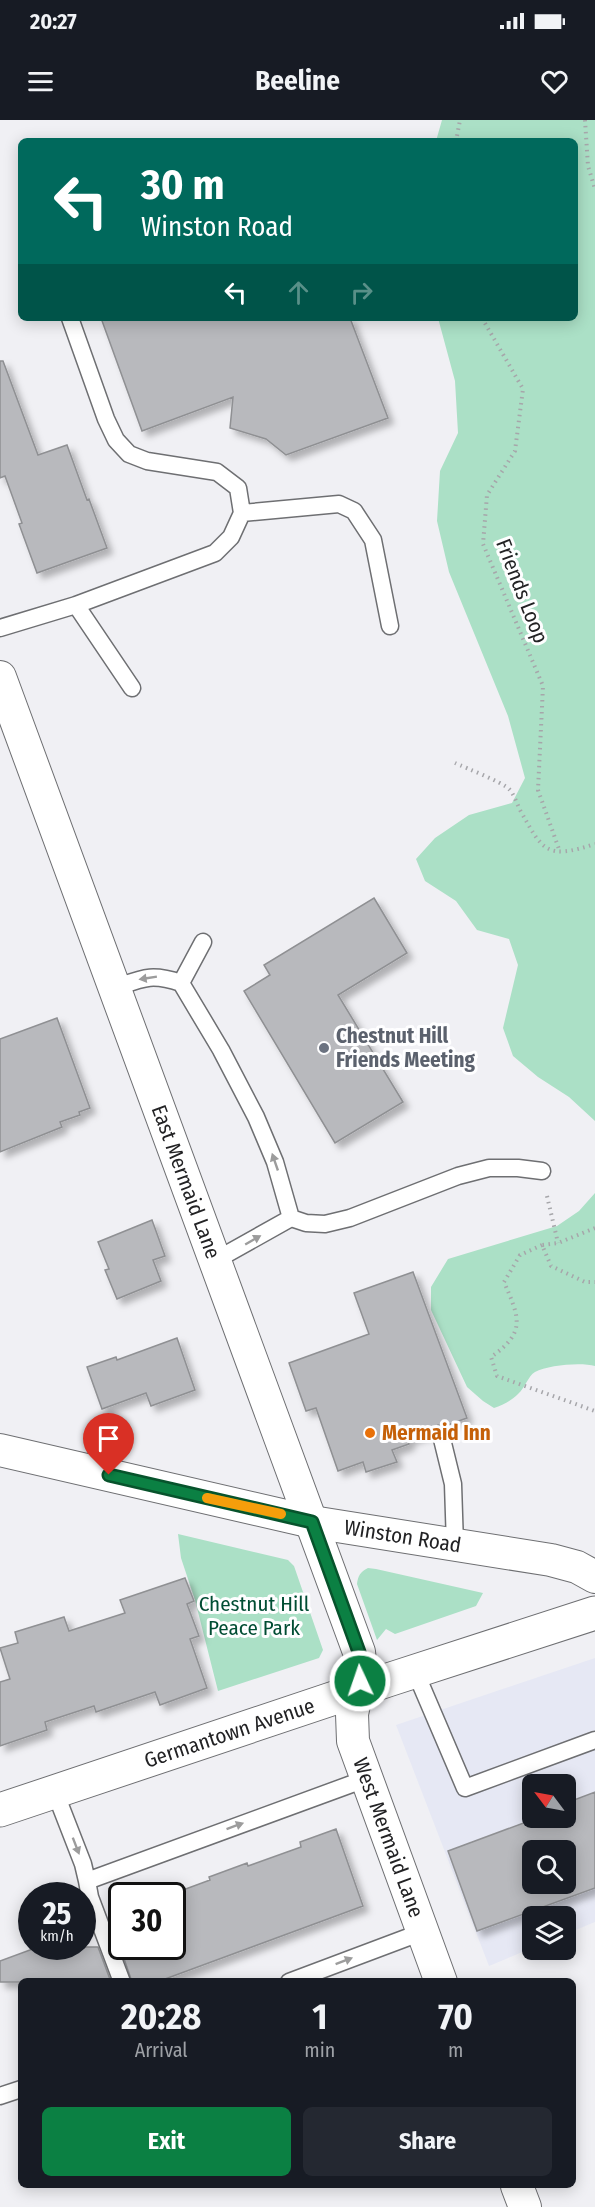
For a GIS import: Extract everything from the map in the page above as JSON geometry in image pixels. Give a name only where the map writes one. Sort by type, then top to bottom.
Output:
[{"type":"main road","name":"Germantown Avenue","points":[[0,1810],[595,1613]]},
{"type":"street","name":"East Mermaid Lane","points":[[0,677],[359,1652],[361,1671],[358,1691]]},
{"type":"street","name":"Winston Road","points":[[0,1450],[312,1522],[551,1560],[577,1567],[595,1577]]},
{"type":"street","name":"West Mermaid Lane","points":[[358,1691],[351,1727],[353,1741],[439,1978]]},
{"type":"street","points":[[518,2188],[525,2207]]},
{"type":"lane","points":[[0,628],[76,605],[215,553],[231,537],[242,513],[238,488],[217,472],[147,461],[129,454],[116,440],[106,419],[71,321]]},
{"type":"lane","points":[[242,513],[339,504],[354,511],[373,540],[390,626]]},
{"type":"lane","points":[[76,605],[132,688]]},
{"type":"lane","points":[[181,983],[203,942]]},
{"type":"lane","points":[[115,988],[142,979],[161,976],[181,983],[221,1050],[256,1117],[275,1162],[291,1218]]},
{"type":"lane","points":[[216,1260],[291,1218],[306,1223],[325,1224],[350,1218],[458,1176],[489,1168],[518,1168],[542,1172]]},
{"type":"lane","points":[[441,1435],[453,1484],[455,1545]]},
{"type":"lane","points":[[415,1671],[465,1788],[595,1740]]},
{"type":"lane","points":[[87,1881],[368,1778]]},
{"type":"lane","points":[[55,1791],[83,1864],[90,1897],[120,1978]]},
{"type":"lane","points":[[300,1978],[422,1932]]},
{"type":"lane","points":[[0,2096],[18,2090]]},
{"type":"path","points":[[459,138],[460,120]]},
{"type":"path","points":[[585,120],[588,166],[595,189]]},
{"type":"path","name":"Friends Loop","points":[[484,321],[523,389],[515,451],[487,495],[483,544],[543,686],[538,790],[560,852]]},
{"type":"path","points":[[455,763],[509,788],[535,837],[542,846],[550,851],[560,852],[595,844]]},
{"type":"path","points":[[542,1172],[558,1242]]},
{"type":"path","points":[[595,1228],[558,1242],[542,1245],[520,1255],[504,1282],[517,1312],[516,1332],[502,1349],[491,1357],[496,1376],[595,1411]]},
{"type":"path","points":[[542,1245],[551,1266],[585,1282],[595,1282]]},
{"type":"shaded area","points":[[595,1658],[595,1922],[576,1930],[576,1906],[522,1906],[522,1952],[489,1966],[396,1725]]},
{"type":"green space","points":[[442,120],[595,120],[595,1121],[569,1097],[538,1077],[513,1056],[503,1028],[518,965],[509,939],[477,930],[456,901],[425,881],[416,859],[435,838],[469,815],[512,803],[525,778],[508,716],[449,572],[437,521],[440,471],[458,433],[455,381],[439,321],[578,321],[578,138],[437,138]]},
{"type":"green space","points":[[595,1193],[595,1366],[573,1364],[535,1372],[515,1396],[507,1403],[494,1408],[467,1387],[431,1310],[431,1287],[448,1259],[557,1226],[579,1211]]},
{"type":"green space","name":"Chestnut Hill Peace Park","points":[[178,1534],[288,1560],[294,1566],[323,1650],[319,1658],[218,1691],[195,1600],[181,1558]]},
{"type":"green space","points":[[368,1568],[483,1593],[476,1606],[395,1634],[386,1629],[377,1640],[357,1584],[360,1574]]},
{"type":"building","points":[[102,321],[351,321],[388,418],[286,455],[266,439],[230,428],[233,397],[142,431]]},
{"type":"building","points":[[0,361],[3,361],[38,455],[67,445],[107,548],[37,573],[5,476],[0,478]]},
{"type":"building","name":"Chestnut Hill Friends Meeting","points":[[374,898],[407,953],[338,995],[403,1102],[335,1143],[244,991],[270,975],[264,965]]},
{"type":"building","points":[[57,1018],[90,1108],[79,1112],[80,1115],[60,1122],[62,1127],[0,1152],[0,1039]]},
{"type":"building","points":[[152,1220],[165,1256],[153,1260],[161,1281],[117,1299],[105,1270],[109,1269],[98,1242]]},
{"type":"building","points":[[413,1272],[467,1418],[445,1426],[438,1425],[432,1431],[408,1439],[409,1444],[392,1450],[397,1462],[366,1472],[363,1462],[338,1471],[316,1408],[306,1411],[289,1363],[369,1334],[354,1293]]},
{"type":"building","points":[[177,1338],[195,1390],[151,1406],[146,1393],[102,1409],[87,1367],[116,1357],[117,1360]]},
{"type":"building","points":[[185,1578],[194,1601],[187,1604],[199,1636],[190,1639],[207,1688],[160,1705],[155,1692],[96,1712],[94,1706],[45,1722],[47,1730],[0,1746],[0,1682],[10,1679],[0,1648],[18,1643],[15,1632],[64,1617],[69,1631],[125,1613],[120,1600]]},
{"type":"building","points":[[595,1792],[595,1888],[546,1906],[522,1906],[522,1915],[477,1931],[448,1851],[522,1824],[522,1828],[576,1828],[576,1799]]},
{"type":"building","points":[[336,1829],[363,1906],[168,1978],[131,1978],[124,1960],[186,1960],[186,1889],[210,1880],[209,1877],[247,1863],[248,1866],[301,1847],[300,1842]]},
{"type":"building","points":[[96,1947],[98,1947],[110,1978],[18,1978],[18,1982],[0,1982],[0,1961],[18,1954],[18,1960],[96,1960]]},
{"type":"slow traffic","points":[[207,1498],[281,1514]]},
{"type":"place","name":"Chestnut Hill Friends Meeting","points":[[324,1048]]},
{"type":"place","name":"Mermaid Inn","points":[[370,1433]]},
{"type":"route","points":[[109,1475],[312,1522],[359,1652],[360,1681]]}]
